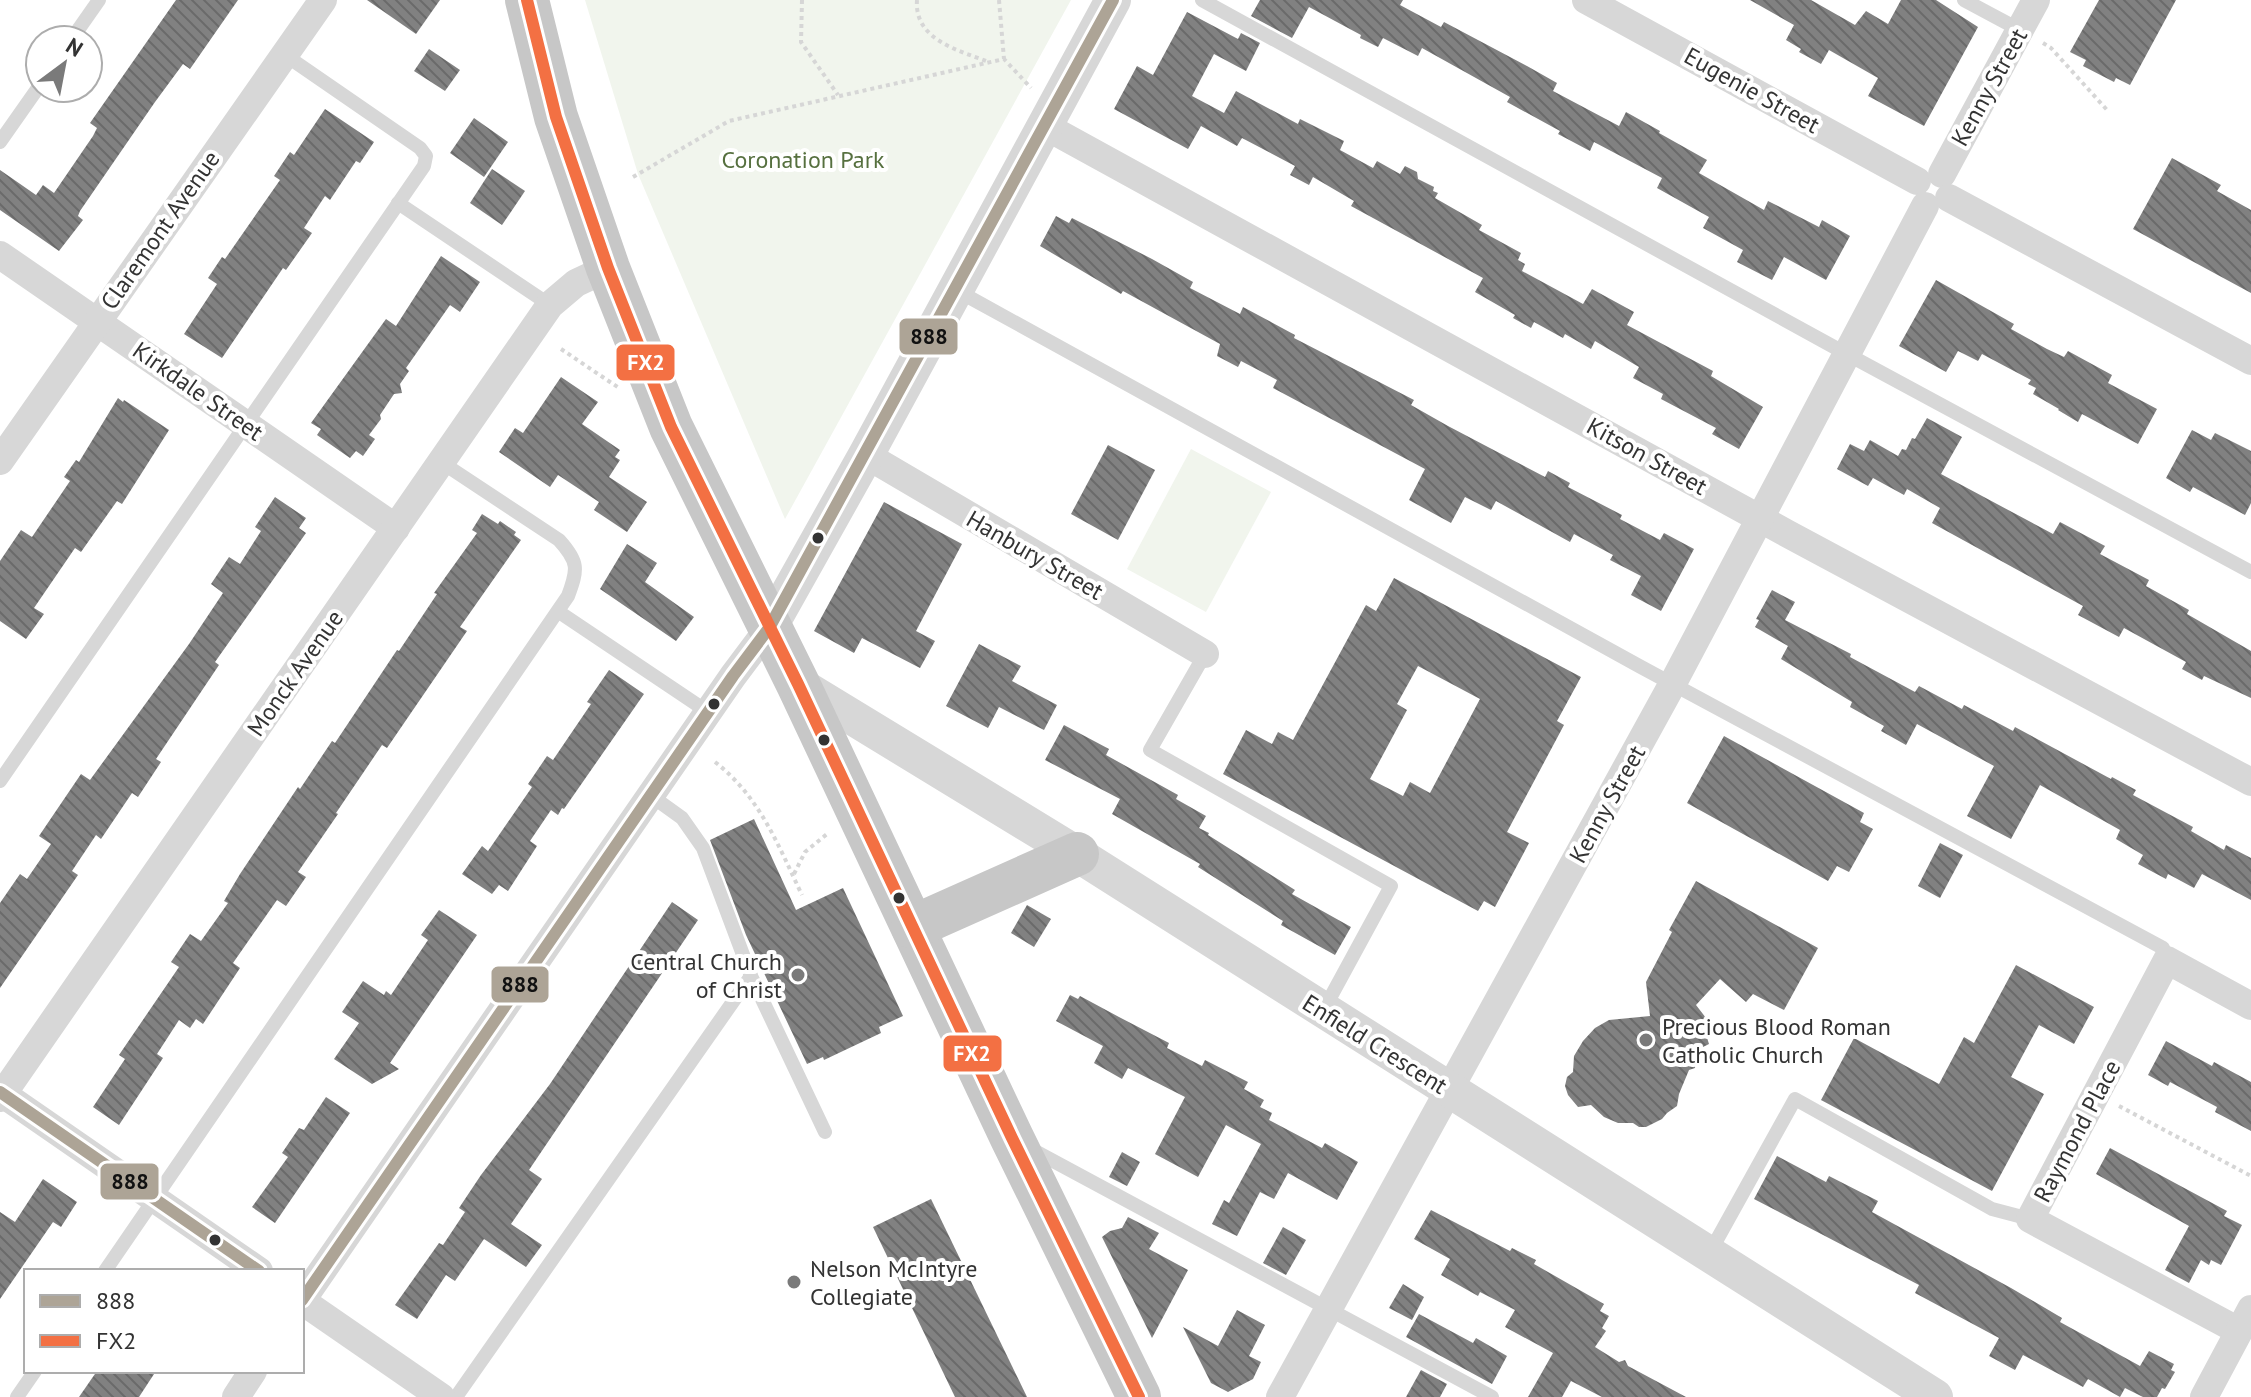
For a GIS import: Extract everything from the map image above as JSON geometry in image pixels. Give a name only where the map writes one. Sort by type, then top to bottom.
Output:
[{"type":"highway","points":[[527,0],[556,117],[608,268],[671,427],[798,684],[1012,1138],[1139,1397]]},
{"type":"highway","points":[[913,927],[1077,854]]},
{"type":"street","name":"Claremont Avenue","points":[[0,461],[323,0]]},
{"type":"street","points":[[304,1297],[650,795],[769,628],[1113,0]]},
{"type":"street","name":"Eugenie Street","points":[[1586,0],[2251,361]]},
{"type":"street","name":"Kenny Street","points":[[1280,1397],[1673,683],[1845,353],[2036,0]]},
{"type":"street","name":"Kitson Street","points":[[1052,114],[1758,517],[2251,782]]},
{"type":"street","name":"Kirkdale Street","points":[[0,255],[396,528]]},
{"type":"street","name":"Monck Avenue","points":[[1,1095],[550,305],[576,283],[608,268]]},
{"type":"street","name":"Hanbury Street","points":[[866,455],[1205,654]]},
{"type":"street","name":"Enfield Crescent","points":[[798,684],[1077,854],[1865,1353],[1956,1397]]},
{"type":"street","points":[[2167,960],[2251,1006]]},
{"type":"street","name":"Raymond Place","points":[[2167,960],[2030,1219],[2245,1320]]},
{"type":"street","points":[[1,1095],[256,1269]]},
{"type":"street","points":[[304,1301],[441,1397]]},
{"type":"street","points":[[2204,1397],[2245,1320]]},
{"type":"street","points":[[1865,1353],[1935,1397]]},
{"type":"street","points":[[236,1397],[252,1373]]},
{"type":"lane","points":[[82,24],[99,0]]},
{"type":"lane","points":[[1202,0],[2251,572]]},
{"type":"lane","points":[[1964,0],[2020,30]]},
{"type":"lane","points":[[0,781],[424,166],[426,156],[420,148],[285,55]]},
{"type":"lane","points":[[0,142],[27,104]]},
{"type":"lane","points":[[398,203],[550,305]]},
{"type":"lane","points":[[956,290],[2163,948],[2167,960]]},
{"type":"lane","points":[[106,1269],[568,596],[577,571],[572,554],[559,540],[441,462]]},
{"type":"lane","points":[[559,612],[708,712]]},
{"type":"lane","points":[[1205,654],[1150,750],[1391,886],[1323,1011]]},
{"type":"lane","points":[[650,795],[682,818],[703,848],[751,976],[825,1132]]},
{"type":"lane","points":[[456,1397],[751,976]]},
{"type":"lane","points":[[1708,1255],[1795,1099],[1992,1209],[2030,1219]]},
{"type":"lane","points":[[1012,1138],[1492,1397]]},
{"type":"lane","points":[[17,1397],[34,1373]]},
{"type":"path","points":[[802,0],[801,42],[838,95]]},
{"type":"path","points":[[917,0],[920,20],[938,42],[988,62]]},
{"type":"path","points":[[999,0],[1004,59],[1052,114]]},
{"type":"path","points":[[2051,48],[2108,111]]},
{"type":"path","points":[[633,177],[729,121],[1004,59]]},
{"type":"path","points":[[561,349],[620,388]]},
{"type":"path","points":[[715,762],[747,791],[763,815],[802,895]]},
{"type":"path","points":[[793,876],[805,852],[827,834]]},
{"type":"path","points":[[2097,1094],[2251,1176]]},
{"type":"green space","name":"Coronation Park","points":[[585,0],[1071,0],[785,519],[638,174]]},
{"type":"green space","points":[[1191,449],[1271,492],[1206,612],[1127,569]]},
{"type":"building","points":[[176,0],[238,0],[190,69],[183,64],[155,102],[80,211],[78,216],[83,220],[59,251],[0,210],[0,170],[36,195],[43,185],[54,193],[93,136],[97,128],[90,123]]},
{"type":"building","points":[[367,0],[440,0],[416,34]]},
{"type":"building","points":[[1260,0],[1403,0],[1400,5],[1441,27],[1444,22],[1557,83],[1553,91],[1619,126],[1626,112],[1660,131],[1707,160],[1699,173],[1764,210],[1768,201],[1819,227],[1822,220],[1850,236],[1826,280],[1784,257],[1772,280],[1737,262],[1743,250],[1703,228],[1709,217],[1657,188],[1662,178],[1594,142],[1590,151],[1558,134],[1560,131],[1507,102],[1510,97],[1422,48],[1418,56],[1383,38],[1378,47],[1309,7],[1292,38],[1251,16]]},
{"type":"building","points":[[1750,0],[1811,0],[1855,25],[1866,11],[1888,24],[1901,0],[1936,0],[1978,27],[1924,126],[1868,96],[1878,78],[1829,50],[1821,64],[1799,52],[1801,49],[1786,40],[1794,25]]},
{"type":"building","points":[[2099,0],[2176,0],[2130,85],[2116,78],[2114,82],[2083,66],[2086,60],[2070,52]]},
{"type":"building","points":[[1187,12],[1238,39],[1241,33],[1260,43],[1246,71],[1214,54],[1192,96],[1224,113],[1236,91],[1298,124],[1300,119],[1344,141],[1340,150],[1373,168],[1377,161],[1400,174],[1405,166],[1417,172],[1418,179],[1434,187],[1433,191],[1438,193],[1435,198],[1482,225],[1479,230],[1521,253],[1518,260],[1525,264],[1522,271],[1583,304],[1592,289],[1634,312],[1627,325],[1713,371],[1711,376],[1763,407],[1739,449],[1712,434],[1716,428],[1661,399],[1663,394],[1633,378],[1639,367],[1595,341],[1591,349],[1565,334],[1563,338],[1534,322],[1531,328],[1513,318],[1515,315],[1475,292],[1483,278],[1351,206],[1354,201],[1313,177],[1309,185],[1290,175],[1295,166],[1242,138],[1237,146],[1201,126],[1188,149],[1114,109],[1137,66],[1153,75]]},
{"type":"building","points":[[429,49],[460,70],[445,91],[414,71]]},
{"type":"building","points":[[325,109],[374,142],[360,163],[356,161],[330,200],[325,196],[304,228],[312,233],[286,270],[283,268],[222,358],[184,334],[217,284],[208,278],[222,257],[225,259],[280,180],[274,176],[290,152],[294,155]]},
{"type":"building","points":[[474,118],[508,142],[484,177],[450,153]]},
{"type":"building","points":[[2172,158],[2221,185],[2217,191],[2251,210],[2251,293],[2133,229]]},
{"type":"building","points":[[492,169],[525,191],[502,225],[470,203]]},
{"type":"building","points":[[1056,216],[1069,223],[1072,218],[1152,259],[1193,282],[1190,288],[1240,314],[1243,307],[1295,335],[1294,338],[1414,400],[1411,405],[1448,426],[1545,477],[1548,471],[1570,483],[1568,487],[1622,515],[1620,519],[1660,540],[1664,533],[1694,549],[1661,611],[1631,595],[1641,576],[1610,560],[1613,555],[1574,534],[1570,542],[1496,501],[1491,510],[1465,497],[1451,523],[1409,500],[1425,469],[1273,388],[1277,380],[1241,361],[1238,367],[1217,356],[1220,344],[1123,291],[1121,294],[1040,246]]},
{"type":"building","points":[[441,256],[480,282],[460,312],[450,305],[406,368],[409,371],[400,384],[402,393],[394,394],[369,435],[375,439],[363,456],[356,451],[350,458],[317,435],[321,429],[311,423],[386,319],[396,326]]},
{"type":"building","points":[[1936,280],[2014,324],[2011,329],[2047,349],[2064,357],[2068,351],[2112,375],[2108,383],[2157,409],[2138,444],[2082,414],[2078,422],[2033,394],[2036,388],[2028,384],[2031,380],[1982,354],[1978,361],[1958,351],[1946,372],[1899,346]]},
{"type":"building","points":[[561,377],[598,402],[582,424],[620,450],[615,457],[620,460],[609,477],[647,502],[627,532],[594,510],[599,502],[558,475],[550,487],[499,452],[515,428],[523,433]]},
{"type":"building","points":[[118,398],[169,430],[122,504],[117,501],[81,552],[75,548],[34,608],[44,614],[26,639],[0,621],[0,561],[21,530],[32,537],[70,481],[64,477],[76,460],[79,462]]},
{"type":"building","points":[[1927,418],[1962,437],[1941,474],[2053,534],[2060,522],[2105,546],[2100,554],[2149,580],[2146,586],[2251,651],[2251,698],[2182,669],[2186,662],[2124,628],[2119,637],[2078,615],[2083,606],[1932,523],[1940,508],[1907,489],[1904,495],[1873,478],[1868,486],[1837,469],[1850,444],[1864,451],[1870,440],[1898,456],[1902,449],[1906,450],[1912,438],[1915,439]]},
{"type":"building","points":[[2192,430],[2211,440],[2215,433],[2251,451],[2251,503],[2245,515],[2193,487],[2190,492],[2166,478]]},
{"type":"building","points":[[1108,445],[1155,470],[1118,540],[1071,514]]},
{"type":"building","points":[[275,497],[306,518],[299,528],[306,533],[215,662],[219,665],[156,759],[161,762],[138,797],[132,793],[101,839],[96,835],[72,871],[78,875],[0,988],[0,903],[20,874],[27,879],[51,844],[39,836],[81,774],[90,780],[189,644],[223,593],[211,584],[229,557],[240,564],[261,531],[255,527]]},
{"type":"building","points":[[884,502],[962,544],[916,631],[935,641],[920,668],[862,638],[854,653],[814,631]]},
{"type":"building","points":[[482,514],[498,524],[500,521],[516,532],[514,535],[521,540],[460,627],[467,631],[387,748],[382,745],[336,813],[298,872],[306,877],[286,906],[277,900],[233,963],[240,968],[203,1024],[196,1019],[190,1028],[179,1020],[157,1054],[163,1058],[119,1125],[93,1107],[125,1059],[119,1055],[179,967],[171,962],[190,934],[201,941],[228,903],[224,901],[240,874],[298,787],[300,789],[332,741],[335,743],[477,533],[472,530]]},
{"type":"building","points":[[627,544],[657,563],[645,582],[694,617],[676,641],[600,589]]},
{"type":"building","points":[[1394,578],[1581,677],[1557,721],[1564,725],[1507,832],[1529,843],[1495,907],[1484,901],[1478,911],[1223,774],[1246,730],[1272,744],[1278,732],[1293,740],[1366,605],[1376,611]],"holes":[[[1418,666],[1480,699],[1430,793],[1410,782],[1403,796],[1370,779],[1407,710],[1397,704]]]},
{"type":"building","points":[[1772,590],[1795,602],[1785,620],[1851,654],[1850,657],[1915,692],[1919,686],[2013,731],[2015,727],[2136,790],[2133,795],[2193,827],[2191,831],[2224,850],[2226,845],[2251,858],[2251,900],[2202,874],[2194,888],[2168,874],[2166,879],[2138,864],[2143,855],[2116,839],[2120,830],[2040,785],[2011,839],[1967,816],[1994,766],[1917,724],[1906,745],[1881,731],[1884,726],[1850,707],[1852,702],[1781,659],[1788,646],[1755,627],[1759,620],[1756,619]]},
{"type":"building","points":[[979,644],[1021,666],[1012,681],[1057,705],[1044,730],[999,707],[988,728],[946,706]]},
{"type":"building","points":[[609,670],[644,694],[564,809],[558,815],[551,810],[530,841],[537,846],[508,891],[499,885],[492,894],[462,874],[482,846],[488,851],[532,787],[528,784],[547,756],[553,760],[591,704],[587,702]]},
{"type":"building","points":[[1064,725],[1109,749],[1106,755],[1178,795],[1176,799],[1206,816],[1199,828],[1208,835],[1295,890],[1292,894],[1351,927],[1335,955],[1281,925],[1283,921],[1198,867],[1200,864],[1112,814],[1120,799],[1045,760]]},
{"type":"building","points":[[1724,736],[1864,813],[1860,822],[1873,829],[1849,872],[1837,866],[1828,881],[1687,803]]},
{"type":"building","name":"Central Church of Christ","points":[[754,819],[796,910],[843,888],[903,1016],[879,1027],[881,1033],[824,1060],[823,1057],[807,1064],[746,935],[710,840]]},
{"type":"building","points":[[1940,843],[1963,855],[1940,898],[1918,886]]},
{"type":"building","points":[[1696,881],[1818,948],[1784,1010],[1753,994],[1746,1002],[1720,979],[1696,1005],[1706,1018],[1702,1022],[1709,1044],[1697,1050],[1695,1068],[1689,1070],[1677,1106],[1662,1119],[1639,1127],[1604,1117],[1591,1105],[1578,1107],[1565,1086],[1567,1077],[1573,1072],[1574,1056],[1595,1028],[1609,1020],[1650,1016],[1646,982],[1672,932],[1669,930]]},
{"type":"building","points":[[672,902],[698,920],[529,1170],[542,1179],[511,1224],[542,1245],[526,1267],[484,1239],[455,1281],[446,1275],[417,1319],[395,1305],[439,1243],[443,1245],[465,1212],[459,1208],[481,1175],[550,1084]]},
{"type":"building","points":[[1027,905],[1051,919],[1034,947],[1011,933]]},
{"type":"building","points":[[439,910],[477,935],[390,1063],[399,1069],[372,1084],[334,1059],[359,1023],[342,1012],[363,981],[384,995],[386,991],[391,995],[428,940],[421,935]]},
{"type":"building","points":[[2016,965],[2094,1007],[2074,1044],[2039,1025],[2011,1077],[2044,1094],[1992,1191],[1821,1100],[1854,1038],[1939,1084],[1964,1037],[1974,1043]]},
{"type":"building","points":[[1070,995],[1078,999],[1080,996],[1169,1043],[1167,1048],[1202,1066],[1205,1060],[1248,1082],[1244,1089],[1264,1100],[1260,1107],[1272,1113],[1269,1120],[1322,1148],[1325,1143],[1358,1162],[1337,1200],[1288,1173],[1274,1199],[1260,1192],[1237,1236],[1212,1224],[1224,1200],[1229,1203],[1261,1144],[1226,1125],[1198,1177],[1155,1154],[1185,1097],[1128,1068],[1122,1079],[1094,1063],[1103,1046],[1056,1021]]},
{"type":"building","points":[[2166,1041],[2212,1066],[2214,1062],[2251,1082],[2251,1131],[2215,1112],[2217,1107],[2170,1082],[2168,1086],[2148,1075]]},
{"type":"building","points":[[326,1097],[350,1113],[275,1223],[252,1207],[288,1157],[282,1153],[299,1128],[304,1130]]},
{"type":"building","points":[[2110,1148],[2227,1211],[2224,1216],[2242,1225],[2221,1265],[2211,1260],[2209,1265],[2201,1260],[2189,1283],[2165,1270],[2189,1226],[2096,1174]]},
{"type":"building","points":[[1122,1152],[1140,1162],[1127,1186],[1109,1177]]},
{"type":"building","points":[[1777,1156],[1826,1182],[1829,1176],[1878,1201],[1872,1212],[2011,1288],[2062,1318],[2060,1322],[2140,1366],[2149,1351],[2174,1364],[2171,1370],[2175,1372],[2157,1397],[2143,1397],[2125,1388],[2120,1397],[2088,1379],[2083,1387],[2023,1355],[2015,1370],[1989,1356],[1999,1338],[1915,1293],[1919,1285],[1754,1199]]},
{"type":"building","points":[[43,1179],[77,1202],[61,1227],[53,1222],[0,1299],[0,1212],[15,1222]]},
{"type":"building","points":[[931,1199],[1027,1397],[955,1397],[873,1227]]},
{"type":"building","points":[[1431,1210],[1510,1251],[1512,1248],[1536,1260],[1534,1264],[1604,1304],[1600,1311],[1609,1316],[1602,1328],[1606,1331],[1595,1347],[1619,1362],[1625,1360],[1628,1366],[1686,1397],[1602,1397],[1571,1381],[1562,1397],[1528,1397],[1553,1353],[1505,1327],[1515,1310],[1480,1292],[1478,1296],[1441,1275],[1450,1259],[1414,1239]]},
{"type":"building","points":[[1128,1217],[1159,1233],[1149,1249],[1188,1270],[1152,1338],[1102,1237],[1122,1228]]},
{"type":"building","points":[[1283,1227],[1306,1240],[1286,1275],[1263,1263]]},
{"type":"building","points":[[1403,1284],[1424,1297],[1412,1320],[1389,1308]]},
{"type":"building","points":[[1237,1310],[1265,1325],[1249,1356],[1261,1362],[1253,1379],[1228,1392],[1211,1383],[1183,1327],[1218,1346]]},
{"type":"building","points":[[1419,1314],[1473,1343],[1476,1338],[1507,1356],[1492,1384],[1406,1337]]},
{"type":"building","points":[[1421,1370],[1447,1384],[1440,1397],[1406,1397]]},
{"type":"building","points":[[96,1373],[155,1373],[139,1397],[79,1397]]},
{"type":"transit line","name":"FX2","points":[[527,0],[556,117],[608,268],[671,427],[798,684],[1012,1138],[1139,1397]]},
{"type":"transit line","name":"888","points":[[304,1297],[769,628],[1113,0]]},
{"type":"transit line","name":"888","points":[[0,1092],[256,1269]]},
{"type":"place","name":"Central Church of Christ","points":[[798,975]]},
{"type":"place","name":"Precious Blood Roman Catholic Church","points":[[1646,1040]]},
{"type":"place","name":"Nelson McIntyre Collegiate","points":[[794,1282]]}]
